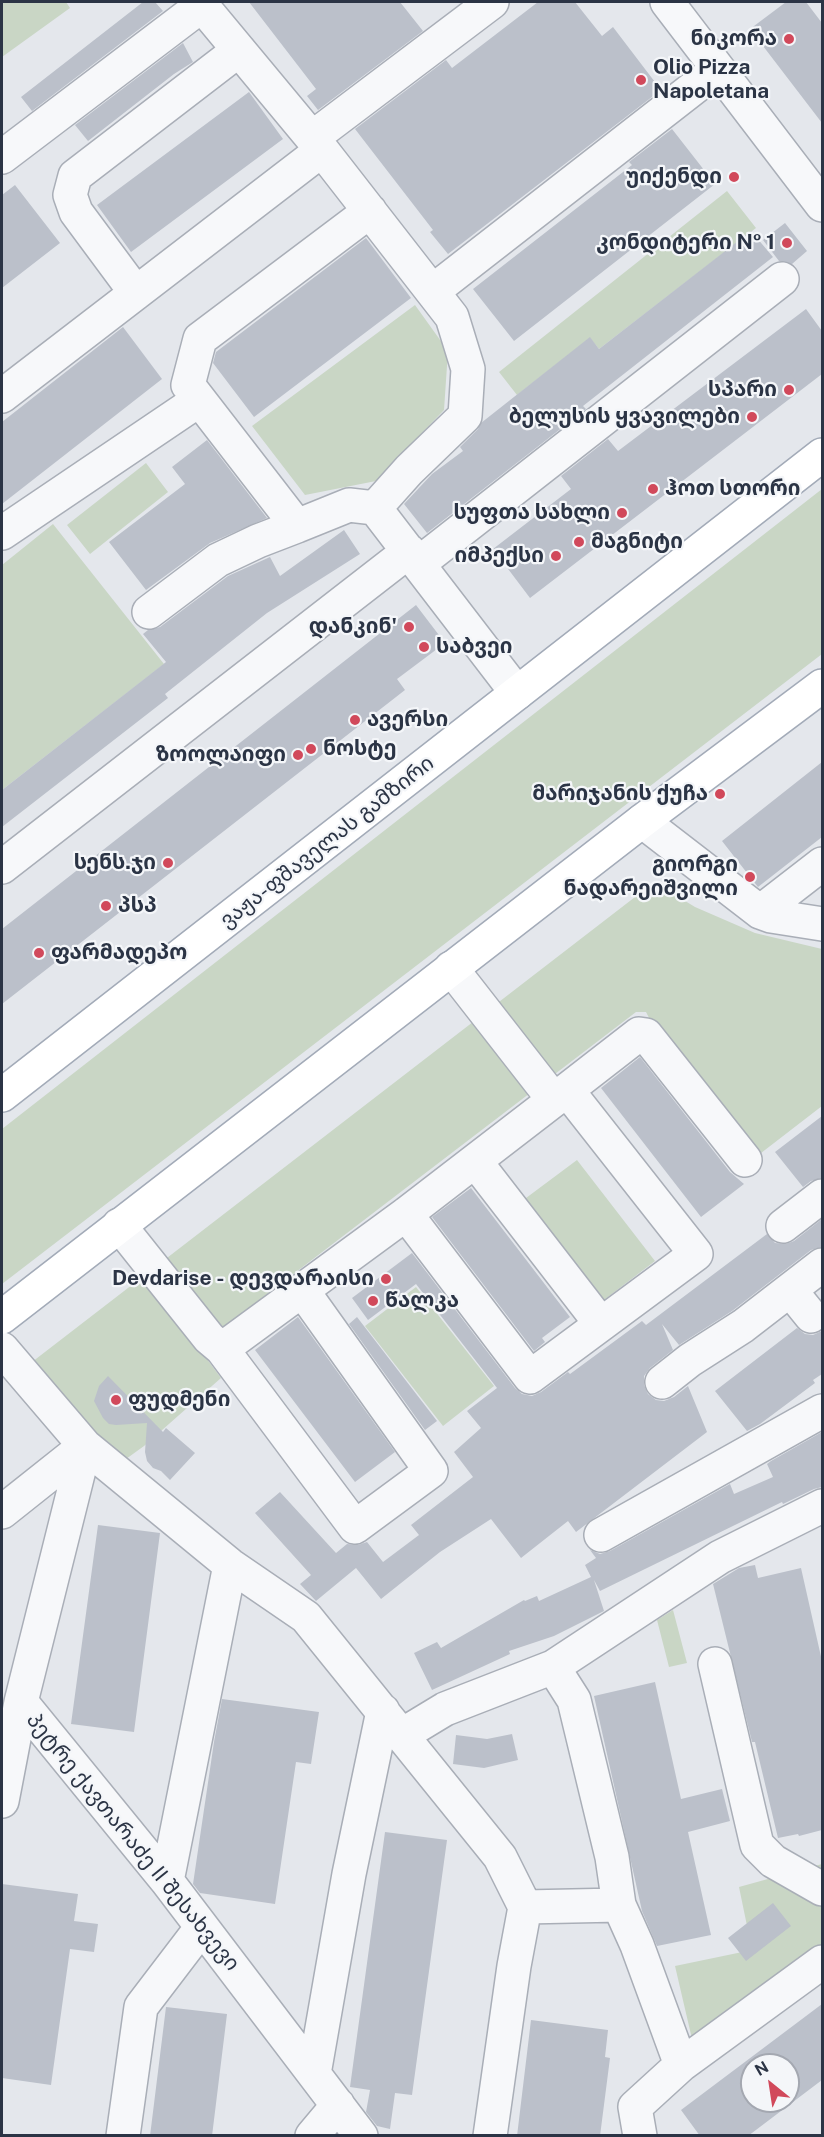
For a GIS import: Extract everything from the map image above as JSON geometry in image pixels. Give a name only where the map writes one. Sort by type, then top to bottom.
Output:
[{"type":"main road","name":"ვაჟა-ფშაველას გამზირი","points":[[2,1095],[822,455]]},
{"type":"main road","points":[[2,1317],[642,821],[822,686]]},
{"type":"street","points":[[2,396],[136,293],[492,2]]},
{"type":"street","points":[[667,2],[822,205]]},
{"type":"street","points":[[2,157],[200,4],[317,144],[452,317],[468,369],[465,416],[409,470],[375,508]]},
{"type":"street","points":[[136,293],[76,212],[70,195],[75,176],[239,50]]},
{"type":"street","points":[[433,291],[718,69]]},
{"type":"street","points":[[297,526],[188,385],[200,339],[370,211]]},
{"type":"street","points":[[2,867],[782,279]]},
{"type":"street","points":[[2,533],[199,400]]},
{"type":"street","points":[[149,612],[218,560],[258,541],[349,505],[375,508],[517,693]]},
{"type":"street","points":[[642,821],[760,912],[771,916],[822,924]]},
{"type":"street","points":[[760,912],[822,864]]},
{"type":"street","points":[[406,1214],[530,1377],[696,1254],[451,968]]},
{"type":"street","points":[[222,1350],[406,1214],[639,1034],[646,1035],[744,1160]]},
{"type":"street","points":[[475,1161],[601,1324]]},
{"type":"street","points":[[783,1226],[822,1196]]},
{"type":"street","points":[[119,1225],[209,1338],[222,1350],[355,1527],[431,1471],[302,1290]]},
{"type":"street","points":[[662,1382],[690,1360],[743,1326],[822,1265]]},
{"type":"street","points":[[790,1290],[811,1317]]},
{"type":"street","points":[[2,1349],[85,1446],[230,1565],[306,1617],[500,1857],[525,1907],[514,1966],[490,2136]]},
{"type":"street","points":[[601,1535],[822,1410]]},
{"type":"street","points":[[2,1512],[85,1446]]},
{"type":"street","name":"პეტრე ქავთარაძე II შესახვევი","points":[[85,1446],[21,1702],[166,1881],[361,2136]]},
{"type":"street","points":[[393,1723],[445,1709],[553,1667],[720,1557],[822,1506]]},
{"type":"street","points":[[166,1881],[230,1565]]},
{"type":"street","points":[[715,1664],[757,1845],[772,1861],[822,1889]]},
{"type":"street","points":[[553,1667],[574,1700],[612,1857],[620,1905],[681,2065]]},
{"type":"street","points":[[2,1801],[21,1702]]},
{"type":"street","points":[[314,2074],[349,1874],[393,1723]]},
{"type":"street","points":[[525,1907],[620,1905]]},
{"type":"street","points":[[123,2136],[141,2007],[202,1927]]},
{"type":"street","points":[[640,2136],[635,2107],[681,2065],[822,1962]]},
{"type":"street","points":[[312,2136],[338,2105]]},
{"type":"green space","points":[[2,2],[66,2],[70,8],[2,57]]},
{"type":"green space","points":[[727,191],[756,228],[599,349],[590,338],[517,395],[499,372]]},
{"type":"green space","points":[[415,305],[448,351],[444,410],[376,481],[305,495],[252,426]]},
{"type":"green space","points":[[146,463],[168,492],[90,554],[67,525]]},
{"type":"green space","points":[[822,489],[822,654],[2,1284],[2,1129]]},
{"type":"green space","points":[[53,524],[164,664],[2,790],[2,565]]},
{"type":"green space","points":[[659,885],[695,907],[755,933],[822,949],[822,1106],[752,1160],[664,1047],[646,1012],[636,1012],[198,1347],[221,1378],[126,1459],[72,1413],[32,1362],[648,887]]},
{"type":"green space","points":[[577,1160],[655,1261],[600,1303],[522,1201]]},
{"type":"green space","points":[[416,1287],[494,1386],[443,1426],[365,1326]]},
{"type":"green space","points":[[673,1610],[687,1663],[669,1667],[657,1620]]},
{"type":"green space","points":[[822,1864],[822,1975],[699,2069],[675,1966],[752,1950],[739,1887]]},
{"type":"building","points":[[143,2],[155,2],[163,11],[32,111],[21,97]]},
{"type":"building","points":[[249,2],[400,2],[423,31],[318,110],[307,96],[316,89]]},
{"type":"building","points":[[538,2],[575,2],[602,36],[613,27],[661,90],[448,254],[430,232],[433,230],[355,129],[446,60],[452,68]]},
{"type":"building","points":[[786,2],[806,2],[822,23],[822,123],[750,29]]},
{"type":"building","points":[[183,43],[193,62],[174,74],[88,141],[75,125]]},
{"type":"building","points":[[249,92],[283,139],[131,252],[97,205]]},
{"type":"building","points":[[672,129],[715,184],[514,341],[473,289],[632,165],[629,162]]},
{"type":"building","points":[[15,185],[60,243],[2,288],[2,195]]},
{"type":"building","points":[[785,223],[807,251],[792,264],[779,261],[763,240]]},
{"type":"building","points":[[751,231],[773,257],[583,406],[586,409],[427,533],[404,504],[432,474],[463,451],[460,447],[481,423],[590,337],[599,349]]},
{"type":"building","points":[[366,238],[411,298],[254,417],[213,363],[216,352]]},
{"type":"building","points":[[806,309],[822,331],[822,374],[530,598],[493,549],[571,489],[561,476],[608,439],[618,451]]},
{"type":"building","points":[[123,327],[162,379],[2,504],[2,422]]},
{"type":"building","points":[[207,440],[267,518],[210,543],[146,590],[109,542],[185,484],[172,467]]},
{"type":"building","points":[[344,530],[360,554],[267,613],[165,694],[168,698],[2,827],[2,790],[166,662],[143,634],[160,627],[228,576],[270,557],[280,576]]},
{"type":"building","points":[[416,605],[445,643],[397,679],[405,690],[2,1004],[2,929]]},
{"type":"building","points":[[822,762],[822,837],[758,887],[722,841]]},
{"type":"building","points":[[640,1057],[730,1172],[744,1184],[701,1217],[601,1088]]},
{"type":"building","points":[[822,1116],[822,1178],[811,1181],[803,1187],[775,1152]]},
{"type":"building","points":[[471,1188],[570,1317],[542,1338],[545,1342],[534,1351],[432,1217]]},
{"type":"building","points":[[822,1219],[822,1247],[811,1250],[732,1311],[679,1345],[662,1324],[673,1350],[650,1368],[644,1376],[644,1385],[648,1394],[656,1400],[664,1401],[674,1397],[688,1386],[707,1432],[576,1532],[568,1521],[521,1558],[491,1519],[440,1552],[381,1599],[356,1568],[316,1601],[300,1584],[311,1575],[255,1513],[280,1492],[336,1553],[347,1544],[358,1545],[367,1542],[383,1562],[419,1535],[411,1525],[473,1477],[454,1452],[481,1428],[467,1411],[497,1388],[416,1284],[368,1320],[352,1298],[412,1253],[515,1388],[522,1394],[532,1396],[568,1372],[570,1374],[642,1321],[646,1325],[767,1234],[775,1243],[786,1244],[794,1241]]},
{"type":"building","points":[[298,1317],[395,1452],[355,1482],[255,1350]]},
{"type":"building","points":[[357,1317],[437,1421],[425,1430],[349,1324]]},
{"type":"building","points":[[797,1328],[805,1334],[813,1335],[822,1331],[822,1374],[813,1380],[815,1383],[747,1431],[715,1391]]},
{"type":"building","points":[[108,1376],[163,1432],[166,1428],[195,1453],[170,1480],[147,1461],[145,1452],[147,1423],[116,1425],[109,1424],[103,1418],[94,1401],[99,1386]]},
{"type":"building","points":[[822,1432],[822,1487],[783,1504],[782,1502],[600,1591],[594,1580],[604,1611],[554,1636],[509,1651],[510,1654],[432,1690],[414,1653],[437,1642],[441,1648],[524,1600],[537,1596],[539,1601],[591,1577],[585,1565],[596,1558],[590,1550],[600,1554],[610,1551],[730,1484],[734,1494],[773,1477],[767,1464]]},
{"type":"building","points":[[98,1525],[160,1533],[134,1732],[71,1724]]},
{"type":"building","points":[[755,1565],[758,1578],[801,1568],[822,1661],[822,1830],[799,1836],[798,1834],[778,1838],[713,1584],[739,1568]]},
{"type":"building","points":[[655,1682],[681,1799],[722,1789],[730,1821],[688,1832],[711,1935],[657,1946],[642,1911],[594,1696]]},
{"type":"building","points":[[222,1699],[319,1712],[311,1764],[296,1762],[275,1904],[200,1893],[193,1884]]},
{"type":"building","points":[[512,1734],[518,1760],[484,1768],[453,1764],[456,1735],[487,1739]]},
{"type":"building","points":[[385,1832],[447,1840],[412,2095],[395,2093],[390,2129],[377,2126],[366,2112],[370,2090],[350,2087]]},
{"type":"building","points":[[2,1884],[78,1894],[74,1921],[98,1924],[94,1952],[70,1949],[51,2085],[2,2078]]},
{"type":"building","points":[[773,1903],[791,1926],[746,1961],[728,1938]]},
{"type":"building","points":[[822,2004],[822,2080],[800,2097],[800,2053],[757,2053]]},
{"type":"building","points":[[166,2007],[227,2014],[212,2136],[150,2136]]},
{"type":"building","points":[[531,2020],[608,2030],[605,2057],[610,2058],[600,2136],[517,2136]]},
{"type":"building","points":[[740,2066],[740,2113],[778,2113],[748,2136],[700,2136],[681,2110]]},
{"type":"place","name":"ნიკორა","points":[[789,39]]},
{"type":"place","name":"Olio Pizza Napoletana","points":[[641,80]]},
{"type":"place","name":"უიქენდი","points":[[734,177]]},
{"type":"place","name":"კონდიტერი № 1","points":[[787,243]]},
{"type":"place","name":"სპარი","points":[[789,390]]},
{"type":"place","name":"ბელუსის ყვავილები","points":[[752,417]]},
{"type":"place","name":"ჰოთ სთორი","points":[[653,489]]},
{"type":"place","name":"სუფთა სახლი","points":[[622,513]]},
{"type":"place","name":"მაგნიტი","points":[[579,542]]},
{"type":"place","name":"იმპექსი","points":[[556,556]]},
{"type":"place","name":"დანკინ'","points":[[409,627]]},
{"type":"place","name":"საბვეი","points":[[424,647]]},
{"type":"place","name":"ავერსი","points":[[355,720]]},
{"type":"place","name":"ნოსტე","points":[[311,749]]},
{"type":"place","name":"ზოოლაიფი","points":[[298,755]]},
{"type":"place","name":"მარიჯანის ქუჩა","points":[[720,794]]},
{"type":"place","name":"სენს.ჯი","points":[[168,863]]},
{"type":"place","name":"გიორგი ნადარეიშვილი","points":[[750,877]]},
{"type":"place","name":"პსპ","points":[[106,906]]},
{"type":"place","name":"ფარმადეპო","points":[[39,953]]},
{"type":"place","name":"Devdarise - დევდარაისი","points":[[386,1279]]},
{"type":"place","name":"წალკა","points":[[373,1301]]},
{"type":"place","name":"ფუდმენი","points":[[116,1400]]}]
